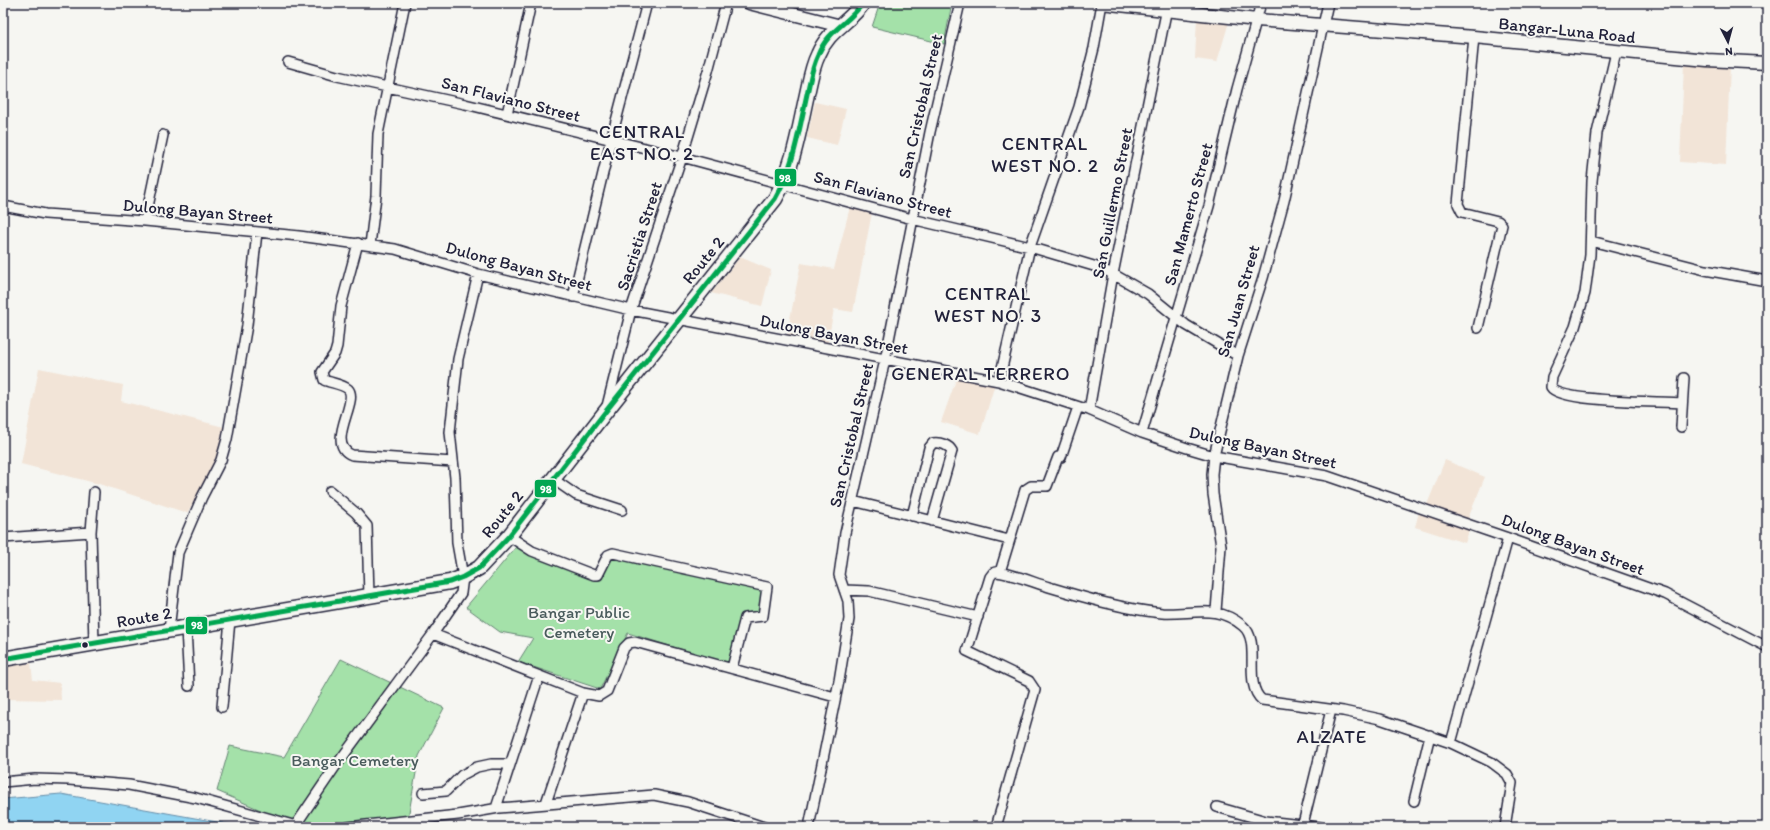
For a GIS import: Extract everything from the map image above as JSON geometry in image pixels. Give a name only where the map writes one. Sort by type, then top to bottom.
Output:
[{"type":"highway","name":"Route 2","points":[[3,659],[450,582],[479,568],[509,536],[606,411],[762,217],[783,184],[795,151],[818,55],[828,37],[842,26],[863,3]]},
{"type":"main road","points":[[749,3],[842,26]]},
{"type":"main road","name":"Bangar-Luna Road","points":[[1103,3],[1167,7],[1257,20],[1474,37],[1706,60],[1767,63]]},
{"type":"street","points":[[370,245],[376,196],[378,134],[405,3]]},
{"type":"street","points":[[507,114],[532,3]]},
{"type":"street","points":[[573,297],[611,140],[647,3]]},
{"type":"street","name":"Sacristia Street","points":[[606,411],[631,310],[682,157],[708,71],[726,3]]},
{"type":"street","name":"San Cristobal Street","points":[[809,827],[849,619],[848,601],[840,581],[840,566],[885,360],[930,132],[960,3]]},
{"type":"street","points":[[999,381],[1030,247],[1079,107],[1094,48],[1103,3]]},
{"type":"street","name":"San Mamerto Street","points":[[1142,433],[1209,206],[1237,89],[1261,3]]},
{"type":"street","name":"San Juan Street","points":[[1216,612],[1221,546],[1213,494],[1212,474],[1214,456],[1238,356],[1263,278],[1284,200],[1328,3]]},
{"type":"street","name":"San Guillermo Street","points":[[1089,410],[1113,274],[1167,7]]},
{"type":"street","points":[[1474,37],[1458,204],[1462,212],[1498,221],[1502,225],[1478,328]]},
{"type":"street","points":[[1616,52],[1597,133],[1592,181],[1591,241],[1585,293],[1575,327],[1552,377],[1552,389],[1560,393],[1621,402],[1665,401],[1682,403]]},
{"type":"street","name":"San Flaviano Street","points":[[288,62],[337,76],[507,114],[682,157],[912,219],[1030,247],[1097,267],[1113,274],[1148,294],[1177,318],[1217,345],[1238,356]]},
{"type":"street","points":[[145,221],[163,135]]},
{"type":"street","name":"Dulong Bayan Street","points":[[3,206],[45,214],[145,221],[257,232],[358,243],[395,249],[478,274],[678,321],[999,381],[1089,410],[1142,433],[1214,456],[1327,476],[1508,538],[1665,594],[1767,647]]},
{"type":"street","points":[[169,630],[178,553],[202,497],[221,460],[227,439],[247,325],[257,232]]},
{"type":"street","points":[[1591,241],[1704,270],[1767,281]]},
{"type":"street","points":[[358,243],[341,306],[337,346],[335,353],[322,372],[324,380],[347,388],[349,391],[349,400],[341,435],[342,445],[346,453],[352,455],[453,462]]},
{"type":"street","points":[[3,782],[35,779],[129,785],[196,798],[270,817],[298,826],[309,805],[461,593],[463,577],[457,543],[453,462],[450,437],[458,359],[478,274]]},
{"type":"street","points":[[1681,427],[1684,378]]},
{"type":"street","points":[[1000,572],[1025,490],[1031,486],[1047,486],[1058,457],[1061,457],[1078,407]]},
{"type":"street","points":[[912,516],[929,448],[933,443],[943,444],[950,448],[951,455],[932,522]]},
{"type":"street","points":[[553,479],[576,494],[622,510]]},
{"type":"street","points":[[330,491],[356,513],[367,526],[369,596]]},
{"type":"street","points":[[94,492],[91,532],[94,644]]},
{"type":"street","points":[[853,502],[1009,540]]},
{"type":"street","points":[[3,538],[91,532]]},
{"type":"street","points":[[509,536],[532,551],[594,575],[598,575],[608,555],[613,553],[767,587],[763,616],[745,618],[732,668]]},
{"type":"street","points":[[1451,743],[1508,538]]},
{"type":"street","points":[[996,827],[1035,690],[1029,681],[967,652],[967,647],[991,574],[994,572],[1000,572],[1080,597],[1128,608],[1174,614],[1201,610],[1216,612],[1242,625],[1248,634],[1254,689],[1257,696],[1262,700],[1330,710],[1380,720],[1430,735],[1491,762],[1510,778],[1512,784],[1505,827]]},
{"type":"street","points":[[844,590],[869,591],[978,617]]},
{"type":"street","points":[[222,707],[230,620]]},
{"type":"street","points":[[186,628],[189,686]]},
{"type":"street","points":[[433,634],[583,693],[599,696],[605,692],[624,648],[629,643],[642,643],[835,697]]},
{"type":"street","points":[[499,808],[497,805],[539,676]]},
{"type":"street","points":[[546,804],[583,693]]},
{"type":"street","points":[[1303,824],[1330,710]]},
{"type":"street","points":[[1414,800],[1430,735]]},
{"type":"street","points":[[423,792],[446,791],[462,775],[477,767],[492,764],[510,764]]},
{"type":"street","points":[[348,827],[458,815],[499,808],[654,795],[688,802],[764,827]]},
{"type":"street","points":[[1217,807],[1266,822],[1303,824],[1320,827]]},
{"type":"shaded area","points":[[1197,17],[1229,22],[1217,62],[1195,59]]},
{"type":"shaded area","points":[[1684,63],[1730,65],[1726,165],[1680,162]]},
{"type":"shaded area","points":[[815,102],[846,109],[837,145],[807,138]]},
{"type":"shaded area","points":[[850,207],[872,212],[853,312],[834,309],[827,347],[786,339],[801,263],[834,269]]},
{"type":"shaded area","points":[[740,257],[771,270],[762,306],[711,293]]},
{"type":"shaded area","points":[[39,368],[123,385],[121,401],[224,427],[220,450],[206,482],[187,513],[99,484],[21,464]]},
{"type":"shaded area","points":[[957,377],[995,384],[980,434],[941,422]]},
{"type":"shaded area","points":[[1445,460],[1485,477],[1467,521],[1426,507]]},
{"type":"shaded area","points":[[1419,512],[1470,528],[1465,543],[1415,527]]},
{"type":"shaded area","points":[[31,663],[33,680],[60,683],[61,700],[3,699],[3,667]]},
{"type":"green space","points":[[880,3],[952,3],[944,44],[872,27]]},
{"type":"green space","name":"Bangar Public Cemetery","points":[[516,547],[598,578],[610,555],[640,565],[641,561],[765,589],[759,615],[742,616],[731,665],[628,633],[600,689],[518,662],[533,638],[500,632],[466,607]]},
{"type":"green space","name":"Bangar Cemetery","points":[[341,659],[444,708],[419,756],[408,818],[345,825],[288,822],[217,791],[230,746],[284,757]]},
{"type":"water","points":[[61,794],[245,827],[3,827],[3,799]]},
{"type":"transit line","name":"98","points":[[3,659],[450,582],[479,568],[509,536],[606,411],[775,199],[782,186],[791,161],[811,74],[822,46],[827,39],[863,3]]},
{"type":"district","name":"CENTRAL EAST NO. 2","points":[[642,142]]},
{"type":"district","name":"CENTRAL WEST NO. 2","points":[[1045,154]]},
{"type":"district","name":"CENTRAL WEST NO. 3","points":[[988,304]]},
{"type":"district","name":"GENERAL TERRERO","points":[[981,373]]},
{"type":"district","name":"ALZATE","points":[[1332,736]]}]
